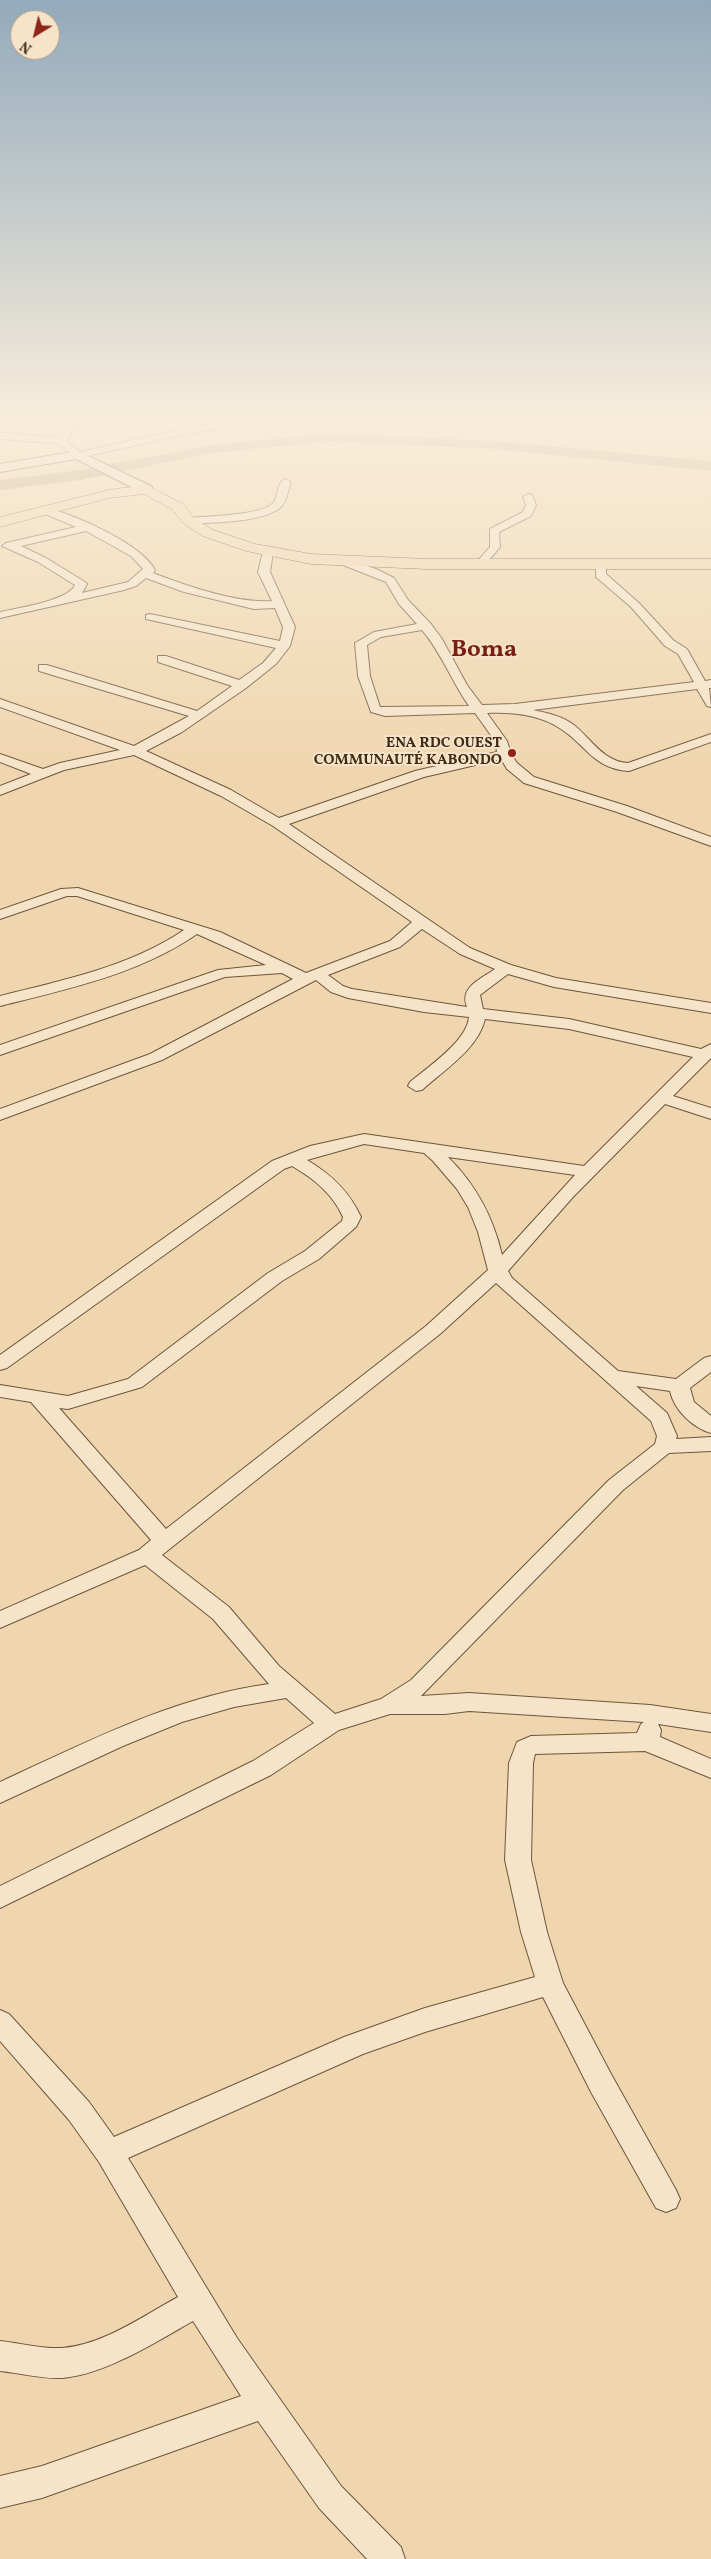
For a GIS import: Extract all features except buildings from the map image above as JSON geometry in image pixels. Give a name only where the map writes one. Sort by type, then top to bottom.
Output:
[{"type":"highway","points":[[212,534],[268,552],[375,567],[480,564],[711,564]]},
{"type":"street","points":[[5,547],[59,534]]},
{"type":"street","points":[[0,615],[120,588],[132,584],[146,574],[149,567],[138,555],[98,534]]},
{"type":"street","points":[[480,564],[495,547],[494,534]]},
{"type":"street","points":[[5,547],[42,560],[81,584],[78,591],[54,604]]},
{"type":"street","points":[[0,791],[41,773],[60,767],[135,751],[155,742],[198,715],[264,668],[284,646],[289,627],[264,572],[268,552]]},
{"type":"street","points":[[601,564],[600,575],[635,605],[669,643],[682,652],[707,685],[711,703]]},
{"type":"street","points":[[375,567],[390,580],[403,602],[436,639],[461,686],[501,741],[504,754],[512,766],[529,780],[622,809],[711,842]]},
{"type":"street","points":[[146,574],[188,590],[232,599],[254,606],[280,604]]},
{"type":"street","points":[[150,617],[284,646]]},
{"type":"street","points":[[426,626],[378,634],[361,643],[364,676],[373,707],[385,712],[508,708],[707,685]]},
{"type":"street","points":[[162,659],[242,684]]},
{"type":"street","points":[[43,668],[198,715]]},
{"type":"street","points":[[0,703],[135,751],[195,777],[278,824],[465,950],[506,968],[554,982],[711,1008]]},
{"type":"street","points":[[508,708],[537,714],[563,724],[602,759],[622,767],[628,767],[711,738]]},
{"type":"street","points":[[278,824],[438,768],[504,754]]},
{"type":"street","points":[[0,758],[41,773]]},
{"type":"street","points":[[0,915],[72,891],[195,928],[267,958],[285,968],[348,993],[424,1007],[569,1024],[706,1058]]},
{"type":"street","points":[[0,1115],[156,1057],[311,977],[395,944],[421,922]]},
{"type":"street","points":[[0,1001],[61,985],[126,964],[166,948],[195,928]]},
{"type":"street","points":[[0,1050],[223,974],[285,968]]},
{"type":"street","points":[[416,1086],[467,1040],[474,1030],[477,1013],[471,999],[472,993],[506,968]]},
{"type":"street","points":[[0,1620],[156,1548],[433,1330],[497,1272],[588,1172],[662,1098],[706,1058]]},
{"type":"street","points":[[662,1098],[711,1114]]},
{"type":"street","points":[[0,1364],[278,1166],[316,1150],[357,1140],[429,1148],[588,1172]]},
{"type":"street","points":[[429,1148],[464,1183],[482,1218],[497,1272],[505,1282],[660,1418],[667,1436],[664,1447]]},
{"type":"street","points":[[0,1391],[10,1391],[63,1403],[74,1403],[135,1383],[275,1277],[312,1255],[350,1223],[350,1212],[333,1188],[320,1174],[293,1159]]},
{"type":"street","points":[[611,1376],[680,1386],[711,1362]]},
{"type":"street","points":[[680,1386],[680,1398],[685,1406],[711,1426]]},
{"type":"street","points":[[39,1398],[156,1548],[221,1613],[271,1672],[331,1724]]},
{"type":"street","points":[[0,1898],[262,1768],[331,1724],[389,1705],[419,1686],[616,1485],[649,1457],[664,1447],[711,1444]]},
{"type":"street","points":[[0,1793],[119,1738],[171,1717],[234,1698],[291,1689]]},
{"type":"street","points":[[389,1705],[445,1705],[468,1702],[650,1714],[711,1723]]},
{"type":"street","points":[[647,1742],[650,1714]]},
{"type":"street","points":[[666,2199],[601,2083],[550,1984],[534,1932],[518,1860],[521,1754],[525,1748],[531,1745],[647,1742],[711,1769]]},
{"type":"street","points":[[109,2153],[354,2045],[425,2020],[550,1984]]},
{"type":"street","points":[[0,2022],[79,2111],[109,2153],[197,2303],[264,2403],[330,2497],[389,2559]]},
{"type":"street","points":[[0,2356],[61,2363],[73,2361],[125,2340],[197,2303]]},
{"type":"street","points":[[0,2492],[42,2482],[264,2403]]},
{"type":"place","name":"ENA RDC OUEST COMMUNAUTÉ KABONDO","points":[[512,753]]},
{"type":"district","name":"Boma","points":[[484,652]]}]
